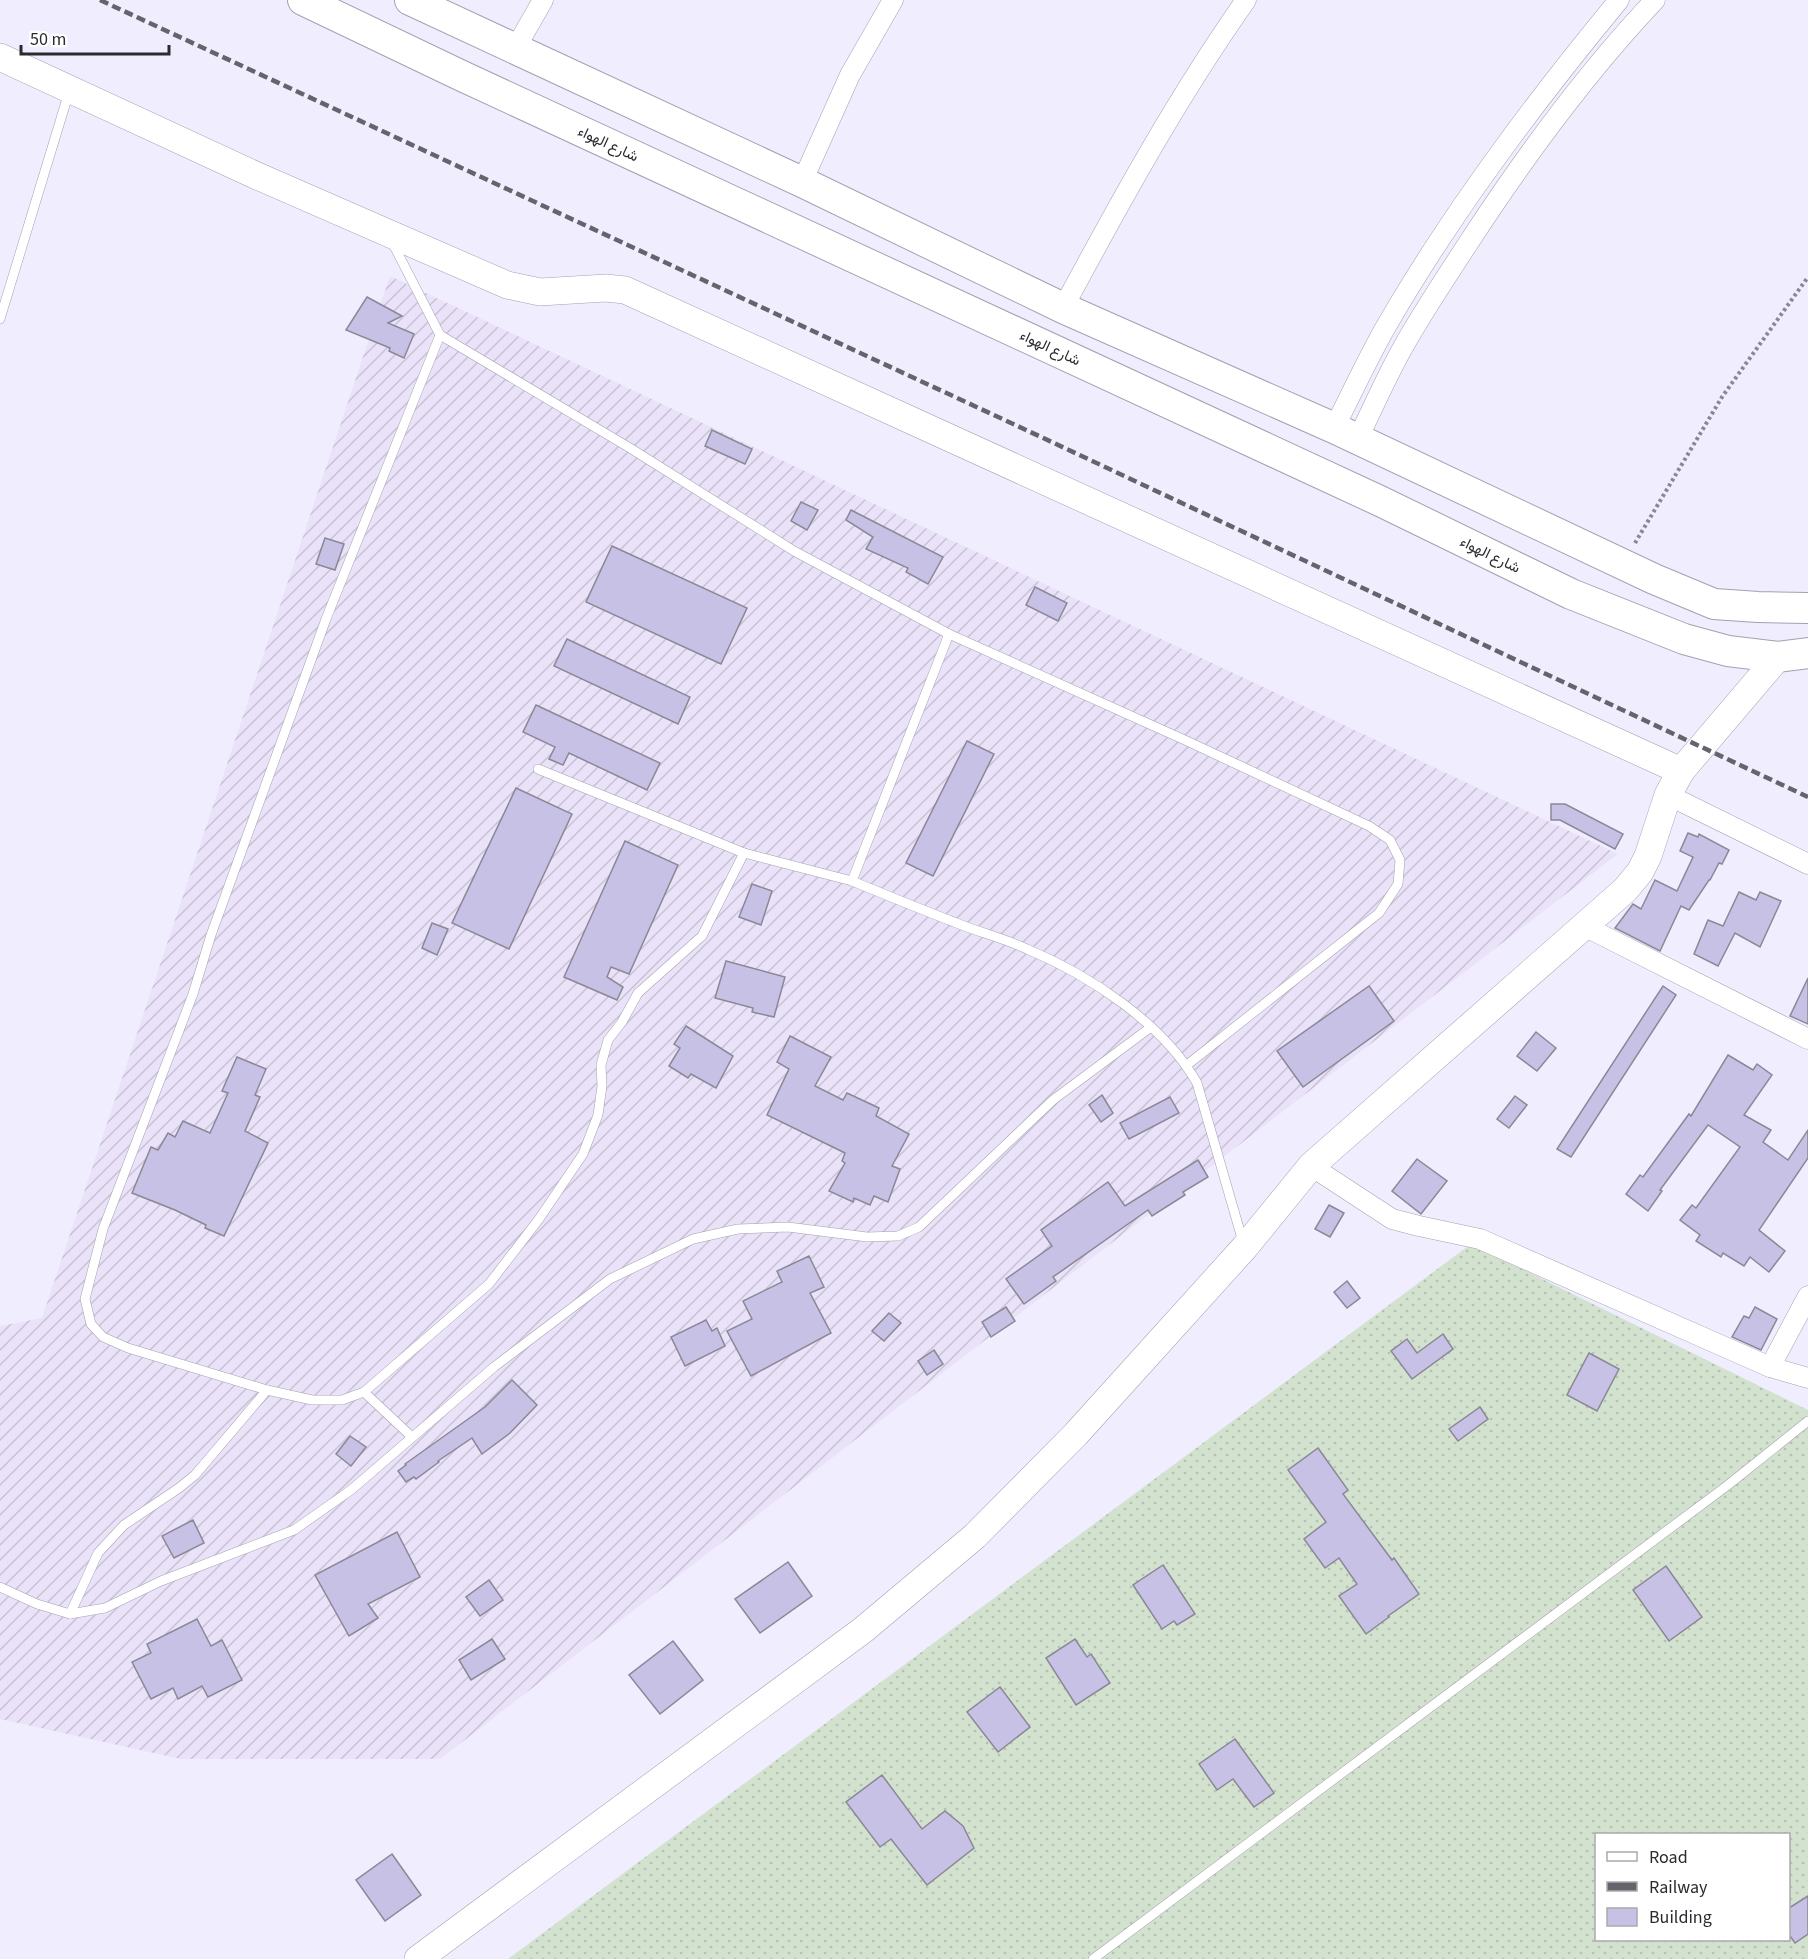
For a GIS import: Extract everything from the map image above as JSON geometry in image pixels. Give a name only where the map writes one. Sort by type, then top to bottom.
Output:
[{"type":"main road","name":"شارع الهواء","points":[[303,0],[462,76],[1359,491],[1571,594],[1684,639],[1728,651],[1778,657],[1808,653]]},
{"type":"main road","points":[[410,0],[802,182],[1063,308],[1346,433],[1623,565],[1714,604],[1758,608],[1808,608]]},
{"type":"street","points":[[515,49],[543,0]]},
{"type":"street","points":[[802,182],[850,75],[893,0]]},
{"type":"street","points":[[1063,308],[1149,150],[1246,0]]},
{"type":"street","points":[[1346,433],[1383,332],[1460,209],[1568,64],[1619,0]]},
{"type":"street","points":[[1346,433],[1402,350],[1482,222],[1534,146],[1600,63],[1655,0]]},
{"type":"street","points":[[0,57],[255,175],[507,285],[540,292],[606,288],[625,290],[1681,771]]},
{"type":"street","points":[[418,1959],[863,1630],[975,1536],[1076,1434],[1245,1247],[1311,1166],[1625,890],[1640,872],[1648,856],[1668,795],[1681,771],[1778,657]]},
{"type":"street","points":[[1668,795],[1808,864]]},
{"type":"street","points":[[1584,926],[1808,1039]]},
{"type":"street","points":[[1311,1166],[1392,1219],[1480,1239],[1770,1367],[1808,1378]]},
{"type":"street","points":[[1770,1367],[1808,1296]]},
{"type":"lane","points":[[0,319],[69,89]]},
{"type":"lane","points":[[387,233],[440,335],[630,448],[794,551],[949,634],[1369,826],[1390,840],[1400,860],[1398,884],[1378,913],[1186,1065]]},
{"type":"lane","points":[[440,335],[326,619],[211,935],[193,994],[103,1229],[85,1299],[91,1324],[103,1337],[128,1348],[267,1390],[312,1400],[342,1400],[364,1392],[489,1284],[540,1219],[583,1154],[598,1114],[602,1086],[601,1065],[608,1040],[622,1022],[638,993],[702,936],[744,853]]},
{"type":"lane","points":[[852,881],[949,634]]},
{"type":"lane","points":[[538,769],[744,853],[852,881],[1036,953],[1070,970],[1105,992],[1151,1027],[1186,1065],[1197,1083],[1245,1247]]},
{"type":"lane","points":[[0,1587],[36,1604],[70,1614],[105,1608],[161,1581],[294,1530],[351,1490],[494,1367],[610,1278],[693,1239],[738,1229],[788,1227],[867,1237],[898,1236],[919,1227],[1053,1100],[1151,1027]]},
{"type":"lane","points":[[70,1614],[98,1553],[124,1525],[179,1488],[195,1474],[267,1390]]},
{"type":"lane","points":[[364,1392],[412,1437]]},
{"type":"lane","points":[[1093,1959],[1728,1485],[1808,1421]]},
{"type":"path","points":[[1623,565],[1722,398],[1808,277]]},
{"type":"shaded area","points":[[390,276],[1618,854],[440,1759],[181,1759],[0,1719],[0,1326],[42,1318]]},
{"type":"green space","points":[[1471,1244],[1808,1410],[1808,1959],[508,1959]]},
{"type":"building","points":[[367,297],[402,316],[388,323],[414,334],[404,358],[389,351],[390,348],[346,330]]},
{"type":"building","points":[[712,430],[752,449],[745,464],[705,446]]},
{"type":"building","points":[[801,502],[818,510],[807,530],[791,521]]},
{"type":"building","points":[[851,510],[943,557],[928,584],[906,572],[908,568],[866,549],[873,537],[846,520]]},
{"type":"building","points":[[325,538],[344,544],[335,570],[316,564]]},
{"type":"building","points":[[612,546],[747,608],[721,664],[586,602]]},
{"type":"building","points":[[1035,587],[1067,603],[1058,621],[1026,605]]},
{"type":"building","points":[[567,639],[690,697],[678,724],[554,666]]},
{"type":"building","points":[[536,705],[660,763],[647,790],[569,753],[563,765],[549,759],[555,747],[523,732]]},
{"type":"building","points":[[967,741],[994,754],[933,876],[906,863]]},
{"type":"building","points":[[516,788],[572,814],[509,949],[452,923]]},
{"type":"building","points":[[1551,804],[1565,804],[1623,834],[1615,849],[1560,820],[1551,820]]},
{"type":"building","points":[[1688,833],[1698,837],[1699,834],[1729,850],[1722,864],[1719,863],[1689,910],[1681,906],[1660,951],[1615,928],[1633,904],[1641,909],[1655,880],[1677,891],[1693,857],[1680,851]]},
{"type":"building","points":[[625,841],[678,865],[629,974],[611,967],[607,977],[623,987],[617,1000],[564,977]]},
{"type":"building","points":[[752,884],[772,891],[761,925],[739,917]]},
{"type":"building","points":[[1739,892],[1756,900],[1760,892],[1781,901],[1760,947],[1735,933],[1718,966],[1694,954],[1708,920],[1723,926]]},
{"type":"building","points":[[432,923],[448,929],[437,955],[422,948]]},
{"type":"building","points":[[726,961],[785,977],[774,1017],[752,1012],[753,1008],[715,998]]},
{"type":"building","points":[[1808,978],[1808,1024],[1790,1016]]},
{"type":"building","points":[[1369,986],[1394,1021],[1303,1087],[1277,1051]]},
{"type":"building","points":[[1663,986],[1676,995],[1571,1157],[1557,1149]]},
{"type":"building","points":[[686,1026],[733,1056],[716,1088],[691,1074],[688,1078],[669,1066],[680,1048],[674,1044]]},
{"type":"building","points":[[1536,1032],[1556,1048],[1537,1071],[1517,1056]]},
{"type":"building","points":[[790,1036],[831,1057],[815,1086],[843,1100],[847,1093],[879,1108],[876,1116],[909,1134],[892,1166],[900,1169],[888,1202],[874,1196],[870,1205],[854,1198],[853,1202],[829,1191],[845,1163],[842,1161],[845,1153],[767,1115],[789,1069],[777,1062]]},
{"type":"building","points":[[1728,1055],[1753,1070],[1757,1064],[1772,1075],[1744,1115],[1771,1130],[1763,1142],[1788,1160],[1808,1130],[1808,1158],[1759,1230],[1785,1251],[1769,1272],[1750,1257],[1744,1266],[1723,1253],[1721,1257],[1696,1241],[1700,1235],[1680,1220],[1692,1205],[1696,1208],[1740,1147],[1708,1125],[1660,1190],[1662,1191],[1648,1211],[1626,1194],[1640,1175],[1643,1177],[1689,1114],[1691,1116]]},
{"type":"building","points":[[237,1057],[266,1069],[255,1095],[260,1097],[245,1131],[268,1143],[224,1236],[205,1228],[206,1225],[175,1210],[132,1193],[151,1147],[158,1150],[168,1133],[175,1137],[183,1121],[210,1133],[228,1093],[222,1091]]},
{"type":"building","points":[[1102,1095],[1113,1113],[1101,1122],[1089,1105]]},
{"type":"building","points":[[1515,1096],[1527,1105],[1509,1128],[1497,1119]]},
{"type":"building","points":[[1170,1097],[1179,1113],[1129,1139],[1120,1123]]},
{"type":"building","points":[[1417,1159],[1447,1181],[1421,1214],[1392,1191]]},
{"type":"building","points":[[1198,1160],[1208,1177],[1183,1192],[1185,1195],[1152,1216],[1148,1210],[1053,1277],[1056,1281],[1024,1304],[1006,1279],[1052,1246],[1041,1230],[1108,1182],[1125,1206]]},
{"type":"building","points":[[1329,1205],[1344,1213],[1330,1237],[1315,1229]]},
{"type":"building","points":[[809,1256],[824,1287],[810,1293],[831,1333],[751,1376],[727,1331],[752,1319],[743,1301],[782,1282],[777,1271]]},
{"type":"building","points":[[1347,1281],[1360,1298],[1347,1308],[1334,1292]]},
{"type":"building","points":[[1006,1307],[1015,1321],[991,1337],[982,1322]]},
{"type":"building","points":[[1755,1307],[1777,1319],[1761,1350],[1732,1337],[1744,1316],[1749,1318]]},
{"type":"building","points":[[889,1313],[901,1323],[884,1341],[872,1331]]},
{"type":"building","points":[[706,1320],[712,1331],[717,1328],[725,1346],[685,1366],[671,1337]]},
{"type":"building","points":[[1443,1334],[1453,1349],[1412,1379],[1391,1351],[1407,1339],[1417,1353]]},
{"type":"building","points":[[934,1350],[943,1364],[927,1375],[918,1361]]},
{"type":"building","points":[[1589,1353],[1619,1369],[1597,1411],[1567,1395]]},
{"type":"building","points":[[512,1380],[537,1405],[510,1433],[482,1454],[472,1438],[416,1479],[414,1477],[406,1482],[398,1471],[405,1464],[485,1407]]},
{"type":"building","points":[[1480,1407],[1488,1419],[1458,1441],[1449,1429]]},
{"type":"building","points":[[350,1436],[366,1447],[351,1466],[336,1454]]},
{"type":"building","points":[[1318,1448],[1348,1490],[1343,1494],[1392,1560],[1394,1558],[1419,1594],[1366,1634],[1339,1596],[1357,1584],[1339,1558],[1325,1568],[1304,1539],[1326,1522],[1288,1470]]},
{"type":"building","points":[[193,1520],[204,1543],[174,1558],[162,1536]]},
{"type":"building","points":[[397,1532],[420,1577],[368,1604],[378,1618],[349,1636],[315,1575]]},
{"type":"building","points":[[788,1562],[812,1596],[760,1633],[735,1599]]},
{"type":"building","points":[[1163,1565],[1195,1614],[1177,1625],[1174,1621],[1162,1629],[1133,1585]]},
{"type":"building","points":[[1666,1566],[1702,1617],[1669,1641],[1633,1590]]},
{"type":"building","points":[[489,1580],[503,1600],[480,1616],[466,1597]]},
{"type":"building","points":[[197,1619],[211,1646],[222,1640],[242,1680],[208,1697],[202,1686],[178,1699],[173,1688],[151,1699],[132,1662],[151,1653],[147,1644]]},
{"type":"building","points":[[492,1639],[505,1659],[471,1680],[459,1660]]},
{"type":"building","points":[[1075,1639],[1087,1657],[1091,1654],[1110,1683],[1076,1705],[1046,1658]]},
{"type":"building","points":[[673,1641],[703,1680],[660,1714],[629,1675]]},
{"type":"building","points":[[1000,1687],[1030,1727],[998,1752],[967,1712]]},
{"type":"building","points":[[1235,1739],[1274,1793],[1254,1807],[1233,1779],[1217,1790],[1199,1764]]},
{"type":"building","points":[[882,1775],[922,1829],[945,1811],[963,1826],[974,1848],[927,1885],[891,1839],[880,1847],[846,1802]]},
{"type":"building","points":[[392,1854],[421,1895],[385,1921],[356,1880]]},
{"type":"building","points":[[1808,1896],[1808,1934],[1795,1943],[1790,1936],[1790,1907]]},
{"type":"railway","points":[[100,0],[1039,436],[1808,797]]}]
